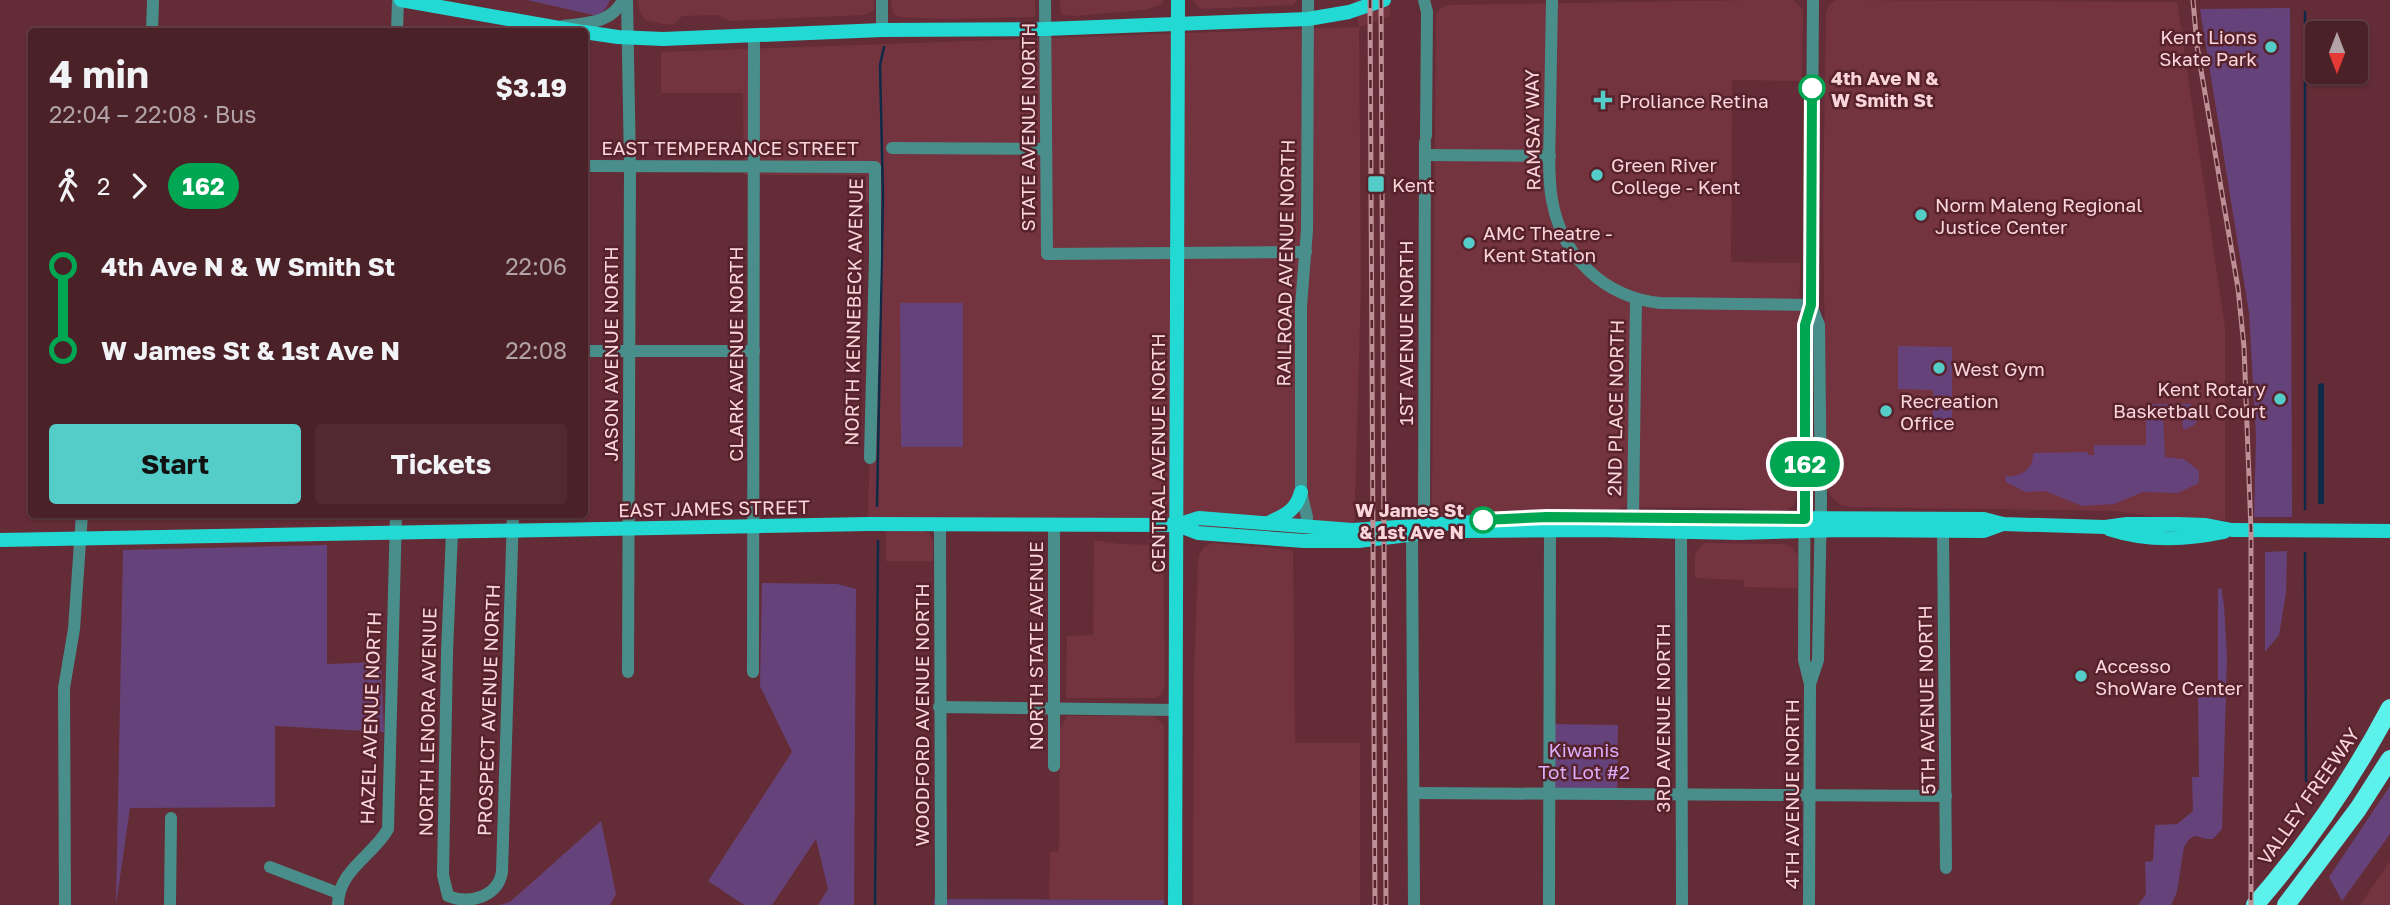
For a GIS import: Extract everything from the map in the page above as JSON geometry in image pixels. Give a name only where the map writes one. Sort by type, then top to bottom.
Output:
[{"type":"highway","name":"VALLEY FREEWAY","points":[[2255,905],[2338,795],[2390,708]]},
{"type":"highway","points":[[2286,905],[2358,809],[2390,759]]},
{"type":"main road","points":[[399,0],[561,28]]},
{"type":"main road","name":"CENTRAL AVENUE NORTH","points":[[1175,905],[1178,0]]},
{"type":"main road","points":[[588,33],[663,39],[882,30],[1045,29],[1308,19],[1349,12],[1383,1]]},
{"type":"main road","points":[[1266,524],[1289,512],[1298,502],[1301,492]]},
{"type":"main road","name":"EAST JAMES STREET","points":[[0,540],[755,526],[1177,525],[1199,518],[1352,530],[1547,517],[1633,517]]},
{"type":"main road","points":[[1579,530],[1589,524],[1628,523],[1633,517],[1805,525],[1984,519],[2003,524],[2105,527],[2140,537],[2208,535],[2232,530],[2390,531]]},
{"type":"main road","points":[[1821,525],[1984,531],[2003,524]]},
{"type":"main road","name":"EAST JAMES STREET","points":[[1177,525],[1198,533],[1304,541],[1359,541],[1456,531],[1579,530]]},
{"type":"main road","points":[[1579,530],[1739,533],[1805,525]]},
{"type":"street","points":[[152,0],[152,28]]},
{"type":"street","points":[[397,28],[399,0]]},
{"type":"street","points":[[555,27],[609,17],[625,0]]},
{"type":"street","name":"JASON AVENUE NORTH","points":[[625,0],[630,165],[628,672]]},
{"type":"street","points":[[882,0],[882,30]]},
{"type":"street","name":"STATE AVENUE NORTH","points":[[1045,0],[1047,254],[1176,253]]},
{"type":"street","name":"RAILROAD AVENUE NORTH","points":[[1306,527],[1307,517],[1301,492],[1301,306],[1306,252],[1308,0]]},
{"type":"street","name":"1ST AVENUE NORTH","points":[[1424,0],[1427,12],[1424,524]]},
{"type":"street","name":"RAMSAY WAY","points":[[1552,0],[1549,156],[1552,199],[1557,221],[1567,243],[1594,276],[1604,285],[1636,299],[1660,303],[1811,305]]},
{"type":"street","name":"4TH AVENUE NORTH","points":[[1809,905],[1810,684],[1804,660],[1805,325],[1811,305],[1814,0]]},
{"type":"street","name":"CLARK AVENUE NORTH","points":[[753,672],[754,36]]},
{"type":"street","points":[[1425,144],[1549,156]]},
{"type":"street","points":[[892,148],[1046,149]]},
{"type":"street","name":"EAST TEMPERANCE STREET","points":[[588,166],[875,167]]},
{"type":"street","name":"NORTH KENNEBECK AVENUE","points":[[870,458],[875,167]]},
{"type":"street","points":[[1176,253],[1306,252]]},
{"type":"street","name":"2ND PLACE NORTH","points":[[1633,517],[1636,299]]},
{"type":"street","name":"4TH AVENUE NORTH","points":[[1810,684],[1818,660],[1821,525],[1819,325],[1811,305]]},
{"type":"street","points":[[588,351],[754,351]]},
{"type":"street","points":[[65,905],[64,688],[74,629],[82,518]]},
{"type":"street","name":"HAZEL AVENUE NORTH","points":[[338,899],[342,882],[354,866],[383,838],[388,829],[396,518]]},
{"type":"street","name":"PROSPECT AVENUE NORTH","points":[[463,902],[485,899],[498,887],[502,872],[513,518]]},
{"type":"street","name":"WOODFORD AVENUE NORTH","points":[[940,525],[941,905]]},
{"type":"street","name":"NORTH STATE AVENUE","points":[[1054,525],[1054,766]]},
{"type":"street","points":[[1549,905],[1550,530]]},
{"type":"street","name":"3RD AVENUE NORTH","points":[[1681,531],[1682,905]]},
{"type":"street","name":"5TH AVENUE NORTH","points":[[1943,531],[1946,868]]},
{"type":"street","name":"NORTH LENORA AVENUE","points":[[452,532],[443,875],[449,896],[463,902]]},
{"type":"street","points":[[1412,535],[1414,905]]},
{"type":"street","points":[[939,707],[1176,710]]},
{"type":"street","points":[[1414,793],[1946,796]]},
{"type":"street","points":[[170,905],[171,818]]},
{"type":"street","points":[[270,867],[338,899]]},
{"type":"shaded area","points":[[637,0],[874,0],[874,10],[865,15],[730,21],[718,15],[682,16],[674,24],[668,25],[645,20],[639,11]]},
{"type":"shaded area","points":[[891,0],[1035,0],[1035,15],[943,19],[899,17],[893,14]]},
{"type":"shaded area","points":[[1060,0],[1164,0],[1160,5],[1144,10],[1073,16],[1061,15]]},
{"type":"shaded area","points":[[1193,0],[1297,0],[1293,5],[1200,9]]},
{"type":"shaded area","points":[[1355,0],[1390,0],[1390,16],[1359,27]]},
{"type":"shaded area","points":[[1793,0],[1803,10],[1802,81],[1732,80],[1731,262],[1800,263],[1797,494],[1794,505],[1782,513],[1740,508],[1621,507],[1617,512],[1437,516],[1432,508],[1436,14],[1448,5]]},
{"type":"shaded area","points":[[1836,0],[2177,2],[2225,328],[2225,520],[2156,517],[2116,511],[1850,507],[1833,499],[1827,489],[1823,213],[1826,13],[1829,5]]},
{"type":"shaded area","points":[[1359,27],[1361,286],[1354,532],[1177,525],[868,524],[875,205],[866,202],[866,175],[744,175],[743,93],[661,93],[661,52]]},
{"type":"shaded area","points":[[886,530],[922,530],[929,534],[933,539],[933,561],[886,561]]},
{"type":"shaded area","points":[[1094,540],[1154,545],[1163,557],[1165,686],[1157,698],[1066,698],[1067,636],[1093,635]]},
{"type":"shaded area","points":[[1213,543],[1293,550],[1295,743],[1360,743],[1360,905],[1193,905],[1194,674],[1198,564],[1204,547]]},
{"type":"shaded area","points":[[1704,543],[1785,544],[1793,548],[1798,555],[1797,588],[1744,587],[1744,580],[1695,578],[1695,556]]},
{"type":"shaded area","points":[[1067,716],[1153,716],[1164,725],[1164,900],[1049,899],[1050,852],[1059,851],[1060,728]]},
{"type":"shaded area","points":[[2390,861],[2390,905],[2360,905]]},
{"type":"green space","points":[[527,0],[610,0],[598,16]]},
{"type":"green space","points":[[2290,8],[2292,517],[2254,517],[2256,436],[2249,313],[2200,9]]},
{"type":"green space","points":[[900,303],[963,303],[963,447],[901,447]]},
{"type":"green space","points":[[1898,346],[1952,347],[1952,425],[1933,425],[1933,390],[1898,389]]},
{"type":"green space","points":[[2146,404],[2191,404],[2191,415],[2199,415],[2196,423],[2183,430],[2182,412],[2163,413],[2165,457],[2184,459],[2199,471],[2199,483],[2178,493],[2143,492],[2114,504],[2082,506],[2045,491],[2025,492],[2006,482],[2005,476],[2021,474],[2029,468],[2033,453],[2088,452],[2088,455],[2094,455],[2094,445],[2146,445]]},
{"type":"green space","points":[[327,545],[327,664],[381,662],[384,732],[275,726],[275,807],[130,808],[116,905],[123,550]]},
{"type":"green space","points":[[2287,551],[2286,593],[2279,635],[2265,652],[2265,552]]},
{"type":"green space","points":[[762,583],[837,584],[856,589],[854,905],[818,905],[828,889],[816,839],[772,905],[744,905],[708,881],[792,752],[760,686]]},
{"type":"green space","points":[[2221,588],[2227,656],[2222,829],[2213,839],[2194,836],[2188,841],[2184,847],[2177,892],[2171,905],[2138,905],[2146,894],[2145,862],[2153,861],[2155,825],[2177,824],[2193,811],[2192,777],[2199,777],[2198,697],[2210,697],[2210,688],[2218,688],[2218,589]]},
{"type":"green space","name":"Kiwanis Tot Lot #2","points":[[1550,724],[1618,725],[1617,795],[1550,794]]},
{"type":"green space","points":[[2390,786],[2390,834],[2342,901],[2329,877]]},
{"type":"green space","points":[[601,821],[616,894],[610,905],[499,905],[510,902]]},
{"type":"green space","points":[[934,899],[1164,900],[1164,905],[934,905]]},
{"type":"water","points":[[2324,383],[2324,504],[2318,504],[2318,384]]},
{"type":"waterway","points":[[2305,12],[2305,509]]},
{"type":"waterway","points":[[877,506],[883,195],[880,65],[884,47]]},
{"type":"waterway","points":[[875,905],[878,541]]},
{"type":"waterway","points":[[2305,553],[2306,781]]},
{"type":"railway","points":[[1370,0],[1375,905]]},
{"type":"railway","points":[[1381,0],[1386,905]]},
{"type":"railway","points":[[2193,0],[2197,46],[2238,288],[2244,347],[2251,530],[2251,905]]},
{"type":"bus line","name":"162","points":[[1483,520],[1547,517],[1805,519],[1805,325],[1811,305],[1812,88]]},
{"type":"place","name":"Kent Lions Skate Park","points":[[2271,47]]},
{"type":"place","name":"4th Ave N & W Smith St","points":[[1812,88]]},
{"type":"place","name":"Proliance Retina","points":[[1603,100]]},
{"type":"place","name":"Green River College - Kent","points":[[1597,175]]},
{"type":"place","name":"Kent","points":[[1376,184]]},
{"type":"place","name":"Norm Maleng Regional Justice Center","points":[[1921,215]]},
{"type":"place","name":"AMC Theatre - Kent Station","points":[[1469,243]]},
{"type":"place","name":"West Gym","points":[[1939,368]]},
{"type":"place","name":"Kent Rotary Basketball Court","points":[[2280,399]]},
{"type":"place","name":"Recreation Office","points":[[1886,411]]},
{"type":"place","name":"W James St & 1st Ave N","points":[[1483,520]]},
{"type":"place","name":"Accesso ShoWare Center","points":[[2081,676]]}]
